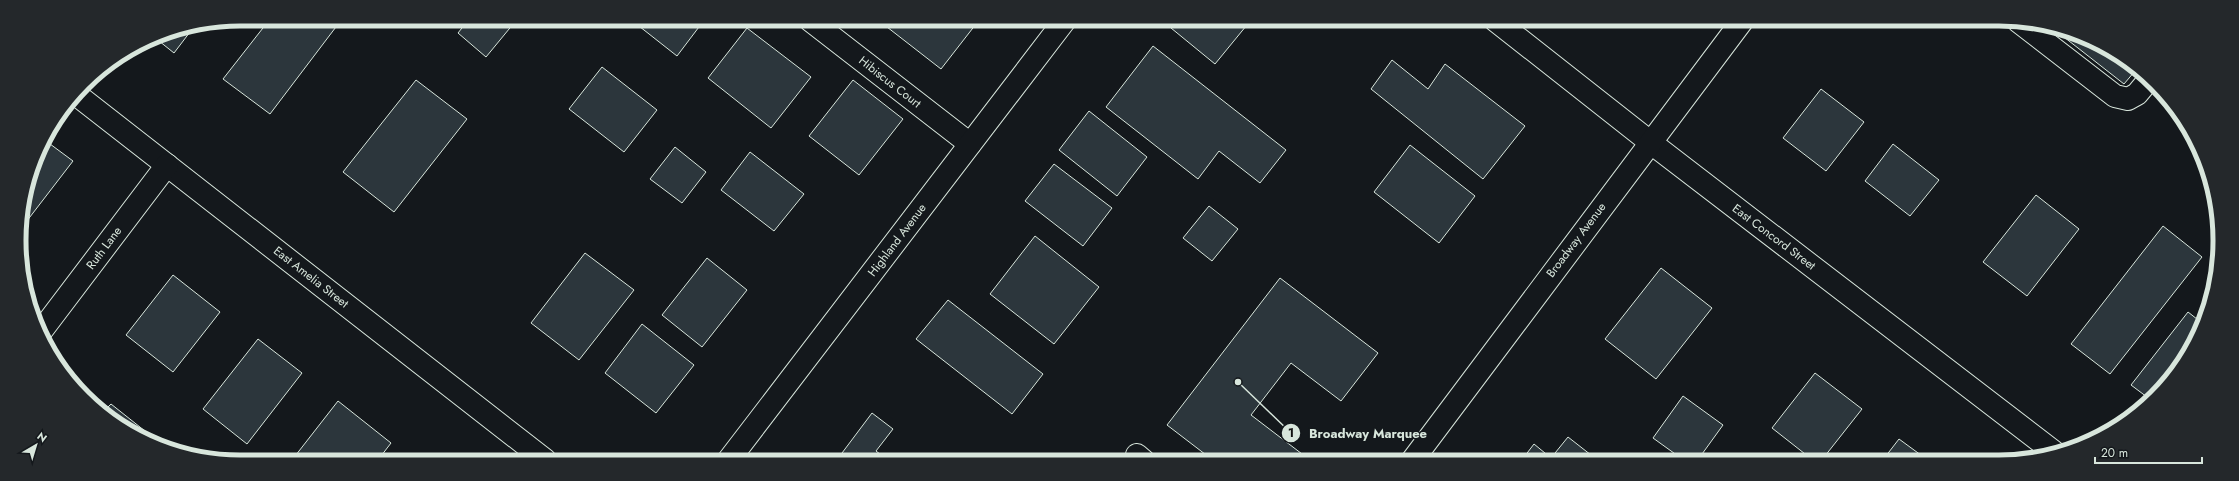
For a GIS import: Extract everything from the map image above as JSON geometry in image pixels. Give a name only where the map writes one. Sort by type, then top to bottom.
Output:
[{"type":"street","name":"Hibiscus Court","points":[[818,26],[970,144]]},
{"type":"street","name":"Highland Avenue","points":[[732,455],[1060,26]]},
{"type":"street","name":"East Concord Street","points":[[1503,26],[1650,142],[2050,449]]},
{"type":"street","name":"Broadway Avenue","points":[[1416,455],[1738,26]]},
{"type":"street","points":[[2027,28],[2115,96],[2128,99],[2137,94],[2145,84]]},
{"type":"street","name":"East Amelia Street","points":[[80,98],[539,455]]},
{"type":"street","name":"Ruth Lane","points":[[44,327],[167,165]]},
{"type":"building","points":[[265,26],[337,26],[270,114],[223,79]]},
{"type":"building","points":[[464,26],[512,26],[486,57],[458,33]]},
{"type":"building","points":[[639,26],[700,26],[677,56]]},
{"type":"building","points":[[886,26],[974,26],[941,69]]},
{"type":"building","points":[[1173,26],[1246,26],[1215,64],[1171,28]]},
{"type":"building","points":[[747,28],[811,77],[771,128],[708,78]]},
{"type":"building","points":[[190,32],[174,53],[160,41]]},
{"type":"building","points":[[2062,35],[2093,48],[2129,70],[2133,73],[2124,84]]},
{"type":"building","points":[[1153,46],[1286,150],[1260,183],[1219,151],[1198,179],[1106,107]]},
{"type":"building","points":[[1392,60],[1428,89],[1445,64],[1525,126],[1483,179],[1371,89]]},
{"type":"building","points":[[602,67],[657,110],[624,152],[569,109]]},
{"type":"building","points":[[416,80],[467,119],[394,212],[343,172]]},
{"type":"building","points":[[853,80],[903,119],[859,175],[809,136]]},
{"type":"building","points":[[1821,89],[1864,122],[1826,171],[1783,138]]},
{"type":"building","points":[[1089,111],[1147,157],[1117,196],[1059,150]]},
{"type":"building","points":[[49,143],[73,161],[27,221],[33,185],[42,158]]},
{"type":"building","points":[[1893,144],[1939,180],[1910,216],[1865,181]]},
{"type":"building","points":[[1410,145],[1475,196],[1439,243],[1374,192]]},
{"type":"building","points":[[675,147],[706,172],[682,203],[650,179]]},
{"type":"building","points":[[750,152],[804,194],[774,231],[721,190]]},
{"type":"building","points":[[1054,164],[1112,208],[1083,246],[1025,201]]},
{"type":"building","points":[[2036,195],[2079,229],[2027,296],[1983,262]]},
{"type":"building","points":[[1209,206],[1238,229],[1212,261],[1183,238]]},
{"type":"building","points":[[2163,226],[2202,257],[2110,374],[2071,344]]},
{"type":"building","points":[[1035,236],[1099,287],[1054,344],[990,294]]},
{"type":"building","points":[[585,253],[634,290],[579,360],[531,323]]},
{"type":"building","points":[[707,258],[747,290],[702,347],[662,315]]},
{"type":"building","points":[[1661,268],[1712,308],[1656,379],[1605,339]]},
{"type":"building","points":[[173,275],[220,312],[173,372],[126,335]]},
{"type":"building","points":[[1280,278],[1378,353],[1341,401],[1291,363],[1251,415],[1303,455],[1206,455],[1167,425]]},
{"type":"building","points":[[948,300],[1043,374],[1012,414],[916,339]]},
{"type":"building","points":[[2188,312],[2198,320],[2177,360],[2160,382],[2146,396],[2131,385]]},
{"type":"building","points":[[642,324],[694,365],[656,413],[605,373]]},
{"type":"building","points":[[258,339],[302,373],[247,444],[203,409]]},
{"type":"building","points":[[1815,373],[1862,409],[1826,455],[1806,455],[1772,428]]},
{"type":"building","points":[[1683,396],[1723,425],[1701,455],[1677,455],[1653,438]]},
{"type":"building","points":[[338,401],[391,443],[382,455],[296,455]]},
{"type":"building","points":[[111,404],[150,435],[121,419],[107,408]]},
{"type":"building","points":[[872,413],[893,429],[876,451],[881,455],[840,455]]},
{"type":"building","points":[[1568,437],[1591,455],[1553,455]]},
{"type":"building","points":[[1899,439],[1921,455],[1887,455]]},
{"type":"building","points":[[1534,444],[1547,455],[1526,455]]},
{"type":"place","name":"Broadway Marquee","points":[[1238,382]]}]
